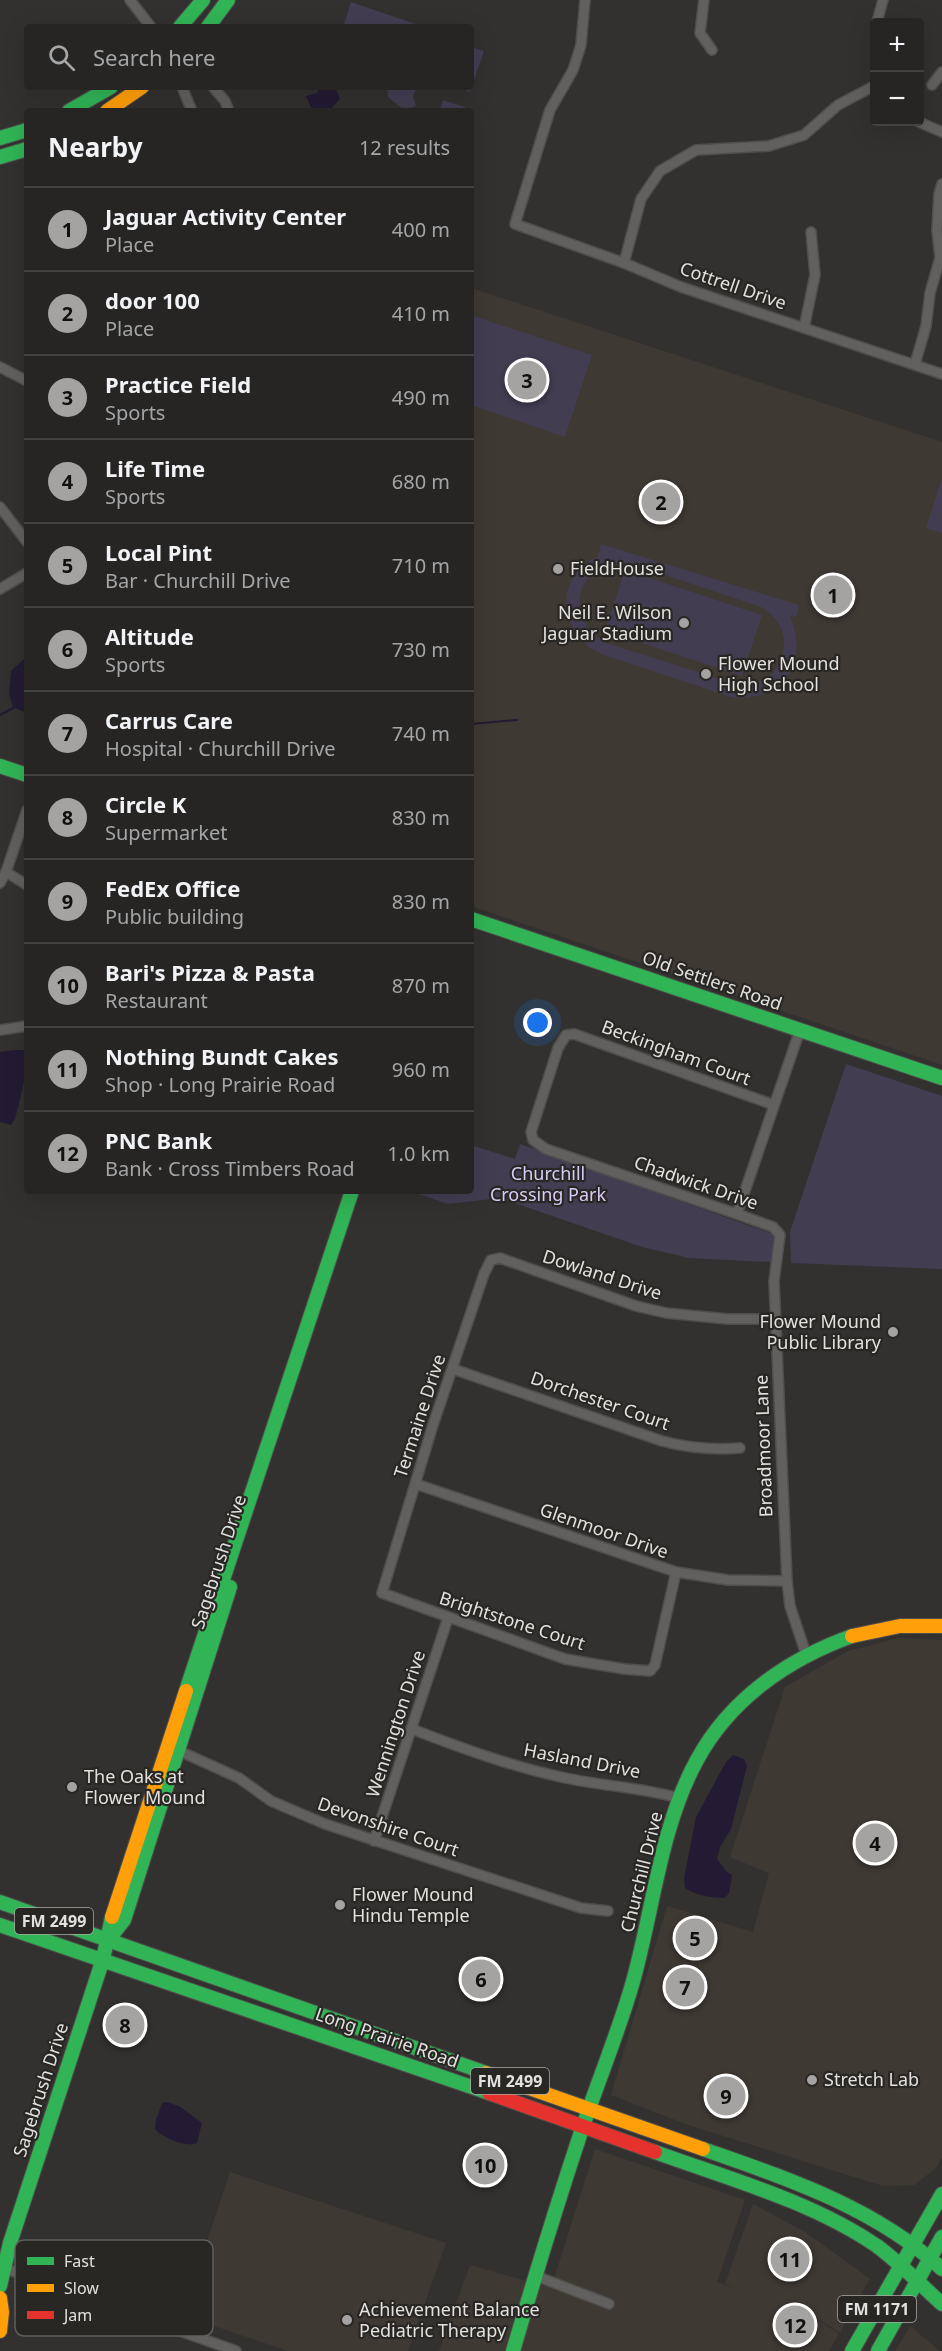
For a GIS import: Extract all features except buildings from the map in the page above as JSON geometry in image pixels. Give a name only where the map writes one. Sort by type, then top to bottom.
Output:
[{"type":"main road","points":[[183,24],[203,0]]},
{"type":"main road","points":[[210,24],[228,0]]},
{"type":"main road","points":[[74,108],[106,90]]},
{"type":"main road","points":[[111,108],[138,90]]},
{"type":"main road","points":[[0,138],[24,131]]},
{"type":"main road","points":[[0,157],[24,150]]},
{"type":"main road","points":[[0,766],[24,774]]},
{"type":"main road","name":"Old Settlers Road","points":[[474,920],[942,1078]]},
{"type":"main road","name":"Sagebrush Drive","points":[[337,1249],[350,1194]]},
{"type":"main road","name":"Sagebrush Drive","points":[[108,1941],[124,1920],[149,1843],[173,1748],[337,1249],[359,1194]]},
{"type":"main road","name":"Churchill Drive","points":[[513,2351],[584,2126],[627,2002],[679,1798],[691,1770],[726,1718],[779,1669],[840,1638],[869,1630],[901,1626],[942,1626]]},
{"type":"main road","name":"Sagebrush Drive","points":[[0,2286],[10,2243],[103,1959],[110,1922],[150,1803],[173,1748]]},
{"type":"main road","points":[[149,1843],[144,1841],[144,1837],[151,1809],[150,1803]]},
{"type":"main road","name":"Long Prairie Road","points":[[0,1902],[590,2109],[837,2199],[912,2244],[942,2269]]},
{"type":"main road","name":"Long Prairie Road","points":[[0,1924],[584,2126],[797,2204],[834,2221],[878,2247],[942,2304]]},
{"type":"main road","points":[[337,2040],[344,2024]]},
{"type":"main road","points":[[718,2174],[759,2177],[767,2172]]},
{"type":"main road","name":"FM 1171","points":[[852,2351],[942,2194]]},
{"type":"main road","name":"FM 1171","points":[[878,2351],[942,2237]]},
{"type":"main road","points":[[0,2298],[2,2312],[0,2331]]},
{"type":"street","points":[[130,0],[149,24]]},
{"type":"street","name":"Cottrell Drive","points":[[585,0],[581,45],[573,70],[550,110],[515,224],[624,262],[681,287],[942,374]]},
{"type":"street","points":[[704,0],[700,33],[712,50]]},
{"type":"street","points":[[878,18],[883,0]]},
{"type":"street","points":[[932,86],[942,72]]},
{"type":"street","points":[[624,262],[641,199],[660,171],[696,150],[769,146],[804,135],[838,105],[870,88]]},
{"type":"street","points":[[183,90],[191,108]]},
{"type":"street","points":[[216,90],[228,108]]},
{"type":"street","points":[[924,124],[942,132]]},
{"type":"street","points":[[915,364],[926,326],[930,293],[940,258],[937,230],[939,194],[942,184]]},
{"type":"street","points":[[804,328],[815,274],[811,232]]},
{"type":"street","points":[[0,367],[24,379]]},
{"type":"street","points":[[0,507],[24,538]]},
{"type":"street","points":[[0,589],[24,575]]},
{"type":"street","points":[[0,883],[24,819]]},
{"type":"street","points":[[6,872],[24,883]]},
{"type":"street","points":[[0,1030],[24,1026]]},
{"type":"street","points":[[737,1214],[800,1030]]},
{"type":"street","name":"Beckingham Court","points":[[533,1140],[531,1132],[558,1048],[566,1035],[574,1034],[774,1105]]},
{"type":"street","name":"Chadwick Drive","points":[[533,1140],[546,1149],[773,1227],[780,1235]]},
{"type":"street","name":"Broadmoor Lane","points":[[780,1235],[775,1262],[776,1319],[787,1581],[790,1606],[806,1654]]},
{"type":"street","name":"Dowland Drive","points":[[491,1260],[500,1258],[636,1306],[666,1313],[728,1319],[776,1319]]},
{"type":"street","name":"Termaine Drive","points":[[385,1584],[484,1274],[491,1260]]},
{"type":"street","name":"Dorchester Court","points":[[453,1369],[662,1440],[696,1448],[718,1450],[740,1448]]},
{"type":"street","name":"Glenmoor Drive","points":[[416,1484],[675,1572],[728,1580],[787,1581]]},
{"type":"street","name":"Brightstone Court","points":[[385,1584],[382,1593],[565,1659],[650,1671],[655,1665],[675,1572]]},
{"type":"street","name":"Wennington Drive","points":[[374,1841],[448,1618]]},
{"type":"street","name":"Hasland Drive","points":[[412,1729],[536,1771],[564,1778],[638,1788],[679,1798]]},
{"type":"street","name":"Devonshire Court","points":[[173,1748],[239,1778],[271,1801],[374,1841],[581,1908],[608,1911]]},
{"type":"street","points":[[4,2268],[15,2272]]},
{"type":"street","points":[[536,2276],[609,2304]]},
{"type":"street","points":[[194,2336],[236,2351]]},
{"type":"shaded area","points":[[318,90],[336,90],[340,99],[332,108],[311,108],[306,96],[317,93]]},
{"type":"shaded area","name":"Flower Mound High School","points":[[474,289],[942,442],[942,1065],[474,907]]},
{"type":"shaded area","points":[[24,659],[24,712],[13,707],[9,694],[11,671]]},
{"type":"shaded area","points":[[24,1050],[24,1082],[15,1119],[11,1125],[0,1122],[0,1052]]},
{"type":"shaded area","points":[[898,1638],[942,1640],[942,2158],[935,2169],[914,2185],[883,2186],[688,2125],[611,2095],[667,1906],[753,1932],[769,1873],[730,1857],[785,1687],[848,1651]]},
{"type":"shaded area","points":[[733,1755],[744,1759],[747,1766],[731,1829],[720,1847],[717,1859],[732,1875],[729,1893],[725,1898],[709,1897],[685,1888],[684,1878],[696,1817],[726,1762]]},
{"type":"shaded area","points":[[167,2102],[179,2106],[202,2123],[197,2143],[187,2144],[175,2141],[163,2136],[155,2129],[162,2103]]},
{"type":"shaded area","points":[[595,2149],[745,2200],[717,2282],[742,2291],[725,2284],[753,2204],[805,2232],[870,2279],[840,2333],[815,2317],[787,2307],[815,2318],[839,2334],[829,2351],[439,2351],[470,2265],[551,2288]]},
{"type":"shaded area","points":[[230,2172],[446,2243],[408,2351],[288,2351],[213,2326],[213,2240],[207,2240]]},
{"type":"shaded area","points":[[910,2326],[940,2351],[895,2351]]},
{"type":"green space","points":[[351,2],[415,24],[344,24]]},
{"type":"green space","points":[[474,48],[484,51],[474,80]]},
{"type":"green space","points":[[387,90],[416,90],[413,95],[416,106],[402,108],[388,97]]},
{"type":"green space","points":[[443,100],[465,107],[465,108],[440,108]]},
{"type":"green space","points":[[474,316],[592,355],[565,437],[474,406]]},
{"type":"green space","points":[[942,478],[942,533],[926,528]]},
{"type":"green space","points":[[601,544],[799,605],[796,617],[790,616],[797,649],[794,664],[788,676],[778,686],[765,693],[749,697],[731,697],[601,654],[587,645],[576,633],[569,620],[566,605],[573,577],[583,565],[598,556]],"holes":[[[612,563],[630,563],[761,607],[769,612],[783,633],[784,650],[777,667],[765,679],[750,684],[736,684],[606,643],[592,632],[583,617],[580,609],[581,591],[585,583],[601,569]]]},
{"type":"green space","name":"Neil E. Wilson Jaguar Stadium","points":[[625,570],[762,615],[742,676],[605,631]]},
{"type":"green space","points":[[846,1064],[942,1096],[942,1269],[791,1263],[790,1232]]},
{"type":"green space","name":"Churchill Crossing Park","points":[[520,1144],[775,1235],[771,1262],[689,1258],[642,1247],[500,1198],[448,1204],[419,1194],[474,1194],[474,1146],[515,1159]]},
{"type":"waterway","points":[[0,715],[15,707]]},
{"type":"waterway","points":[[474,724],[517,720]]},
{"type":"traffic: fast","points":[[183,24],[203,0]]},
{"type":"traffic: fast","points":[[210,24],[228,0]]},
{"type":"traffic: fast","points":[[74,108],[106,90]]},
{"type":"traffic: fast","points":[[0,138],[24,131]]},
{"type":"traffic: fast","points":[[0,157],[24,150]]},
{"type":"traffic: fast","points":[[0,766],[24,774]]},
{"type":"traffic: fast","points":[[474,920],[942,1078]]},
{"type":"traffic: fast","points":[[186,1691],[351,1194]]},
{"type":"traffic: fast","points":[[109,1939],[124,1920],[230,1587]]},
{"type":"traffic: fast","points":[[513,2351],[574,2154],[632,1985],[658,1870],[684,1786],[711,1738],[744,1700],[784,1669],[828,1645],[852,1636]]},
{"type":"traffic: fast","points":[[0,1902],[486,2073]]},
{"type":"traffic: fast","points":[[0,2286],[10,2243],[103,1959],[112,1917]]},
{"type":"traffic: fast","points":[[0,1925],[489,2093]]},
{"type":"traffic: fast","points":[[703,2149],[798,2184],[859,2212],[916,2247],[942,2269]]},
{"type":"traffic: fast","points":[[655,2152],[769,2192],[852,2230],[886,2253],[942,2304]]},
{"type":"traffic: fast","points":[[852,2351],[942,2194]]},
{"type":"traffic: fast","points":[[878,2351],[942,2237]]},
{"type":"traffic: slow","points":[[111,108],[138,90]]},
{"type":"traffic: slow","points":[[852,1636],[900,1626],[942,1626]]},
{"type":"traffic: slow","points":[[112,1917],[186,1691]]},
{"type":"traffic: slow","points":[[486,2073],[703,2149]]},
{"type":"traffic: slow","points":[[0,2298],[2,2312],[0,2331]]},
{"type":"traffic: jam","points":[[489,2093],[655,2152]]},
{"type":"place","name":"Practice Field","points":[[527,380]]},
{"type":"place","name":"door 100","points":[[661,502]]},
{"type":"place","name":"FieldHouse","points":[[558,569]]},
{"type":"place","name":"Jaguar Activity Center","points":[[833,595]]},
{"type":"place","name":"Neil E. Wilson Jaguar Stadium","points":[[684,623]]},
{"type":"place","name":"Flower Mound High School","points":[[706,674]]},
{"type":"place","name":"Flower Mound Public Library","points":[[893,1332]]},
{"type":"place","name":"The Oaks at Flower Mound","points":[[72,1787]]},
{"type":"place","name":"Life Time","points":[[875,1843]]},
{"type":"place","name":"Flower Mound Hindu Temple","points":[[340,1905]]},
{"type":"place","name":"Local Pint","points":[[695,1938]]},
{"type":"place","name":"Altitude","points":[[481,1979]]},
{"type":"place","name":"Carrus Care","points":[[685,1987]]},
{"type":"place","name":"Circle K","points":[[125,2025]]},
{"type":"place","name":"Stretch Lab","points":[[812,2080]]},
{"type":"place","name":"FedEx Office","points":[[726,2096]]},
{"type":"place","name":"Bari's Pizza & Pasta","points":[[485,2165]]},
{"type":"place","name":"Nothing Bundt Cakes","points":[[790,2259]]},
{"type":"place","name":"Achievement Balance Pediatric Therapy","points":[[347,2320]]},
{"type":"place","name":"PNC Bank","points":[[795,2325]]}]
